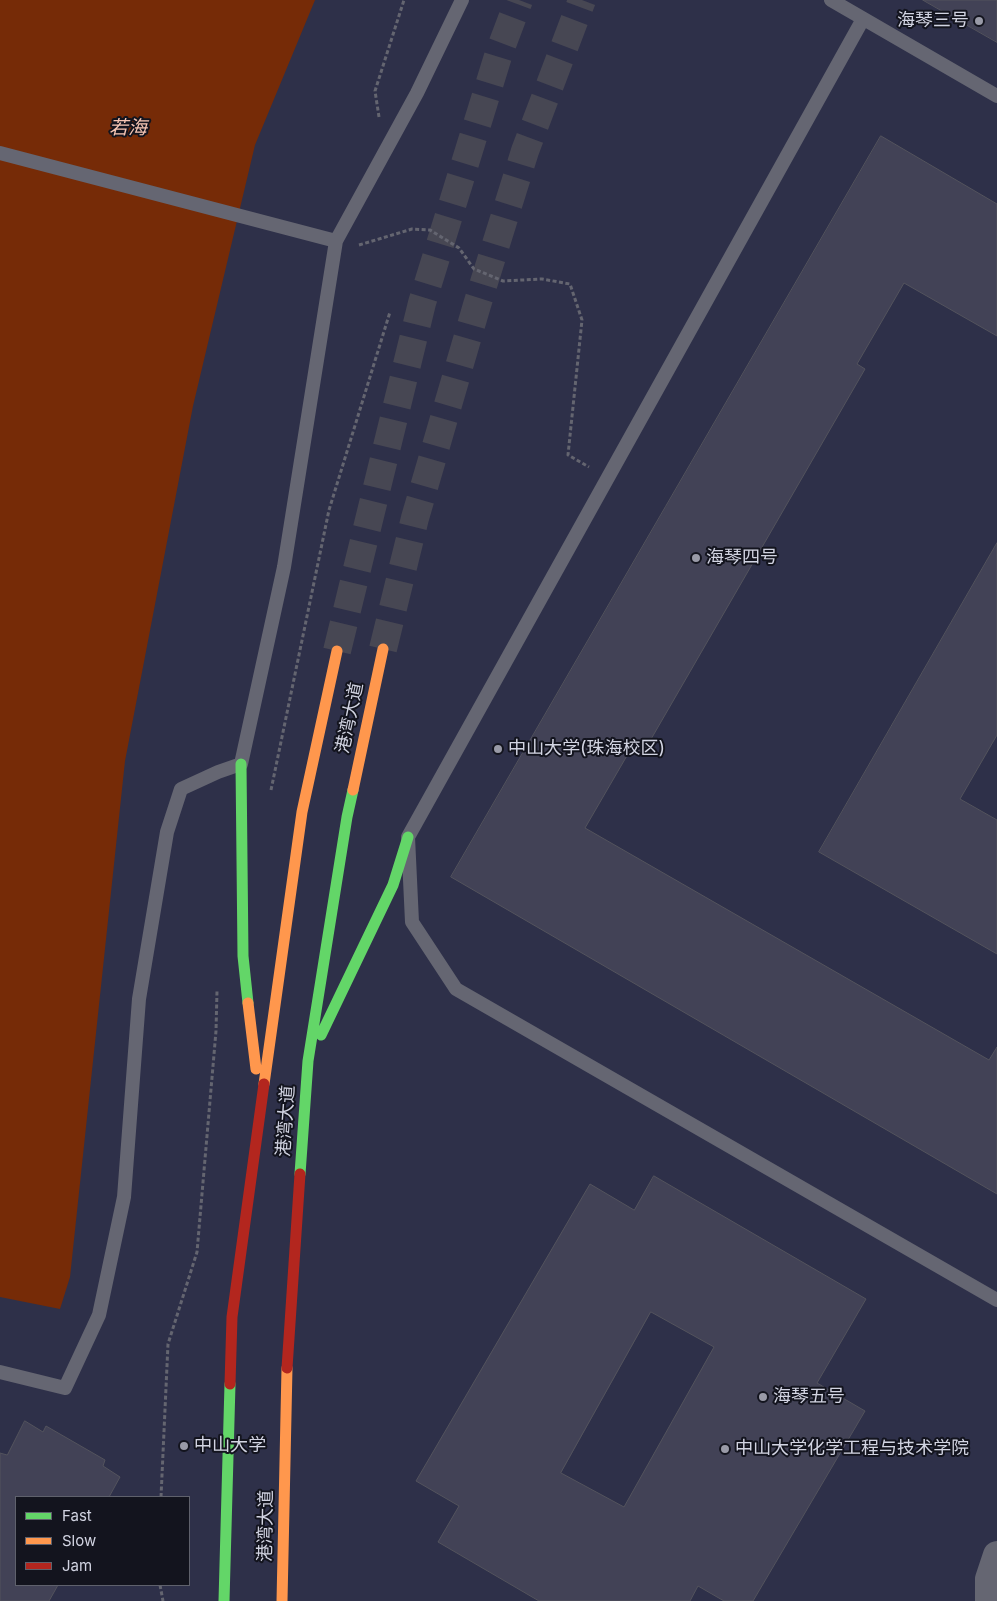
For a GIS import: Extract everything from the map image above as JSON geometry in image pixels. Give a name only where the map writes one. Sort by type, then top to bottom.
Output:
[{"type":"highway","name":"港湾大道","points":[[282,1601],[288,1346],[308,1061],[347,817],[383,649]]},
{"type":"highway","name":"港湾大道","points":[[224,1601],[232,1317],[302,812],[337,651]]},
{"type":"highway","points":[[241,764],[243,956],[261,1109]]},
{"type":"highway","points":[[308,1061],[393,885],[408,836]]},
{"type":"street","points":[[989,1601],[989,1579],[997,1555]]},
{"type":"lane","points":[[0,1372],[65,1388],[99,1315],[124,1197],[139,999],[167,832],[181,789],[241,764],[284,567],[336,241],[417,93],[462,0]]},
{"type":"lane","points":[[830,0],[997,96]]},
{"type":"lane","points":[[863,19],[408,836],[412,922],[456,989],[997,1300]]},
{"type":"lane","points":[[0,153],[336,241]]},
{"type":"path","points":[[383,155],[375,91],[404,0]]},
{"type":"path","points":[[336,241],[360,245],[412,229],[430,230],[459,248],[474,270],[502,281],[542,279],[570,284],[582,320],[568,455],[608,477]]},
{"type":"path","points":[[270,794],[329,510],[390,312]]},
{"type":"path","points":[[161,1496],[168,1344],[197,1252],[216,1030],[217,982]]},
{"type":"path","points":[[160,1586],[163,1601]]},
{"type":"shaded area","name":"中山大学(珠海校区)","points":[[0,0],[997,0],[997,1601],[0,1601]]},
{"type":"water","name":"若海","points":[[0,0],[315,0],[255,145],[193,406],[125,761],[70,1277],[60,1309],[0,1297]]},
{"type":"building","name":"海琴三号","points":[[923,0],[997,0],[997,42]]},
{"type":"building","name":"海琴四号","points":[[881,136],[997,204],[997,336],[904,283],[857,364],[865,369],[643,753],[632,747],[585,828],[989,1060],[997,1047],[997,1194],[451,877]]},
{"type":"building","points":[[997,543],[997,735],[960,799],[997,820],[997,954],[819,852]]},
{"type":"building","name":"海琴五号","points":[[654,1176],[866,1299],[817,1383],[865,1411],[753,1601],[724,1601],[698,1586],[690,1601],[539,1601],[438,1542],[459,1506],[416,1481],[590,1184],[634,1210]],"holes":[[[651,1312],[714,1347],[624,1507],[561,1473]]]},
{"type":"building","points":[[25,1421],[43,1432],[46,1426],[105,1460],[103,1466],[120,1477],[110,1496],[15,1496],[15,1586],[57,1586],[49,1601],[0,1601],[0,1453],[7,1455]]},
{"type":"tunnel","points":[[337,651],[422,303],[499,53],[519,0]]},
{"type":"tunnel","points":[[383,649],[415,518],[477,305],[525,151],[582,0]]},
{"type":"traffic: fast","points":[[241,764],[243,956],[248,1003]]},
{"type":"traffic: fast","points":[[300,1174],[308,1061],[353,790]]},
{"type":"traffic: fast","points":[[321,1035],[393,885],[408,837]]},
{"type":"traffic: fast","points":[[224,1601],[230,1384]]},
{"type":"traffic: slow","points":[[353,790],[383,649]]},
{"type":"traffic: slow","points":[[264,1084],[302,812],[337,651]]},
{"type":"traffic: slow","points":[[248,1003],[256,1069]]},
{"type":"traffic: slow","points":[[282,1601],[287,1368]]},
{"type":"traffic: jam","points":[[230,1384],[232,1317],[264,1084]]},
{"type":"traffic: jam","points":[[287,1368],[300,1174]]},
{"type":"place","name":"海琴三号","points":[[979,21]]},
{"type":"place","name":"海琴四号","points":[[696,558]]},
{"type":"place","name":"中山大学(珠海校区)","points":[[498,749]]},
{"type":"place","name":"海琴五号","points":[[763,1397]]},
{"type":"place","name":"中山大学","points":[[184,1446]]},
{"type":"place","name":"中山大学化学工程与技术学院","points":[[725,1449]]}]
